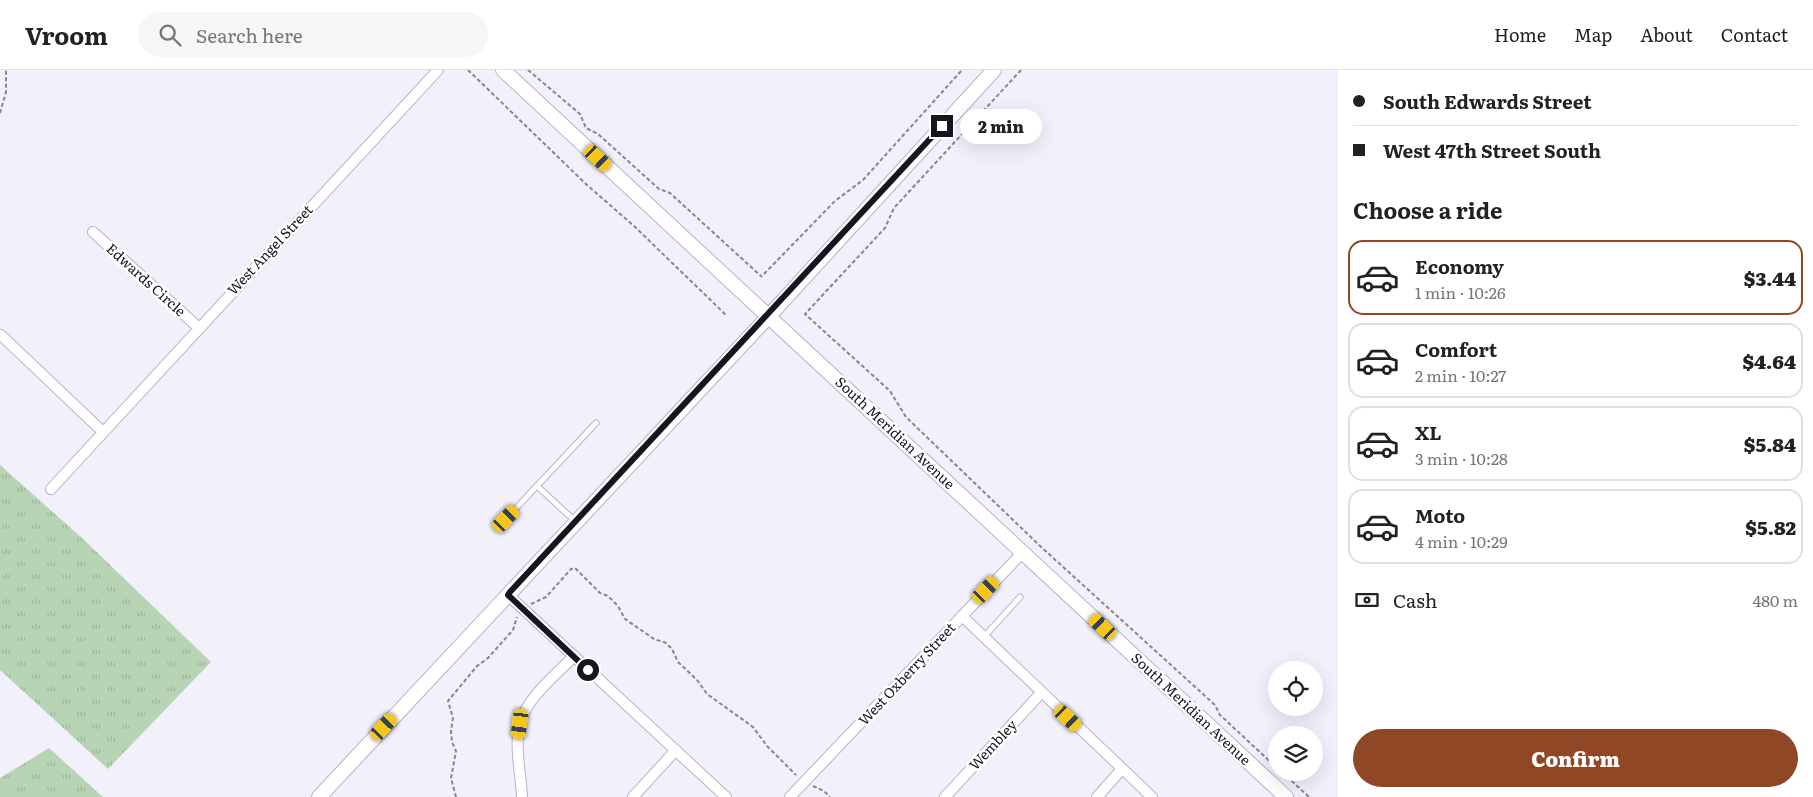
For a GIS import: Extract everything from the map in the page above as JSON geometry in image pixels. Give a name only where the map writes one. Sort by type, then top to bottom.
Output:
[{"type":"main road","name":"South Meridian Avenue","points":[[503,70],[1286,797]]},
{"type":"main road","points":[[319,797],[769,316],[994,70]]},
{"type":"street","name":"West Angel Street","points":[[50,489],[438,70]]},
{"type":"street","name":"Edwards Circle","points":[[93,232],[199,328]]},
{"type":"street","points":[[1,335],[103,432]]},
{"type":"street","name":"West Oxberry Street","points":[[790,797],[1023,552]]},
{"type":"street","points":[[508,595],[726,797]]},
{"type":"street","points":[[962,616],[1152,797]]},
{"type":"street","points":[[522,797],[518,736],[524,713],[530,703],[574,656]]},
{"type":"street","name":"Wembley","points":[[945,797],[1041,693]]},
{"type":"street","points":[[633,797],[676,750]]},
{"type":"street","points":[[1097,797],[1122,769]]},
{"type":"lane","points":[[506,519],[596,423]]},
{"type":"lane","points":[[537,486],[576,522]]},
{"type":"lane","points":[[984,637],[1020,597]]},
{"type":"path","points":[[0,114],[6,92],[6,70]]},
{"type":"path","points":[[468,70],[727,316]]},
{"type":"path","points":[[528,70],[580,114],[586,128],[598,134],[659,189],[670,193],[762,276]]},
{"type":"path","points":[[764,274],[835,201],[863,180],[962,70]]},
{"type":"path","points":[[1021,70],[894,208],[885,228],[805,314],[890,391],[906,417],[1039,545],[1216,705],[1220,716],[1268,760]]},
{"type":"path","points":[[1292,781],[1309,797]]},
{"type":"green space","points":[[0,465],[83,539],[211,662],[108,769],[0,670]]},
{"type":"green space","points":[[49,748],[103,797],[0,797],[0,778]]},
{"type":"route","points":[[588,670],[508,595],[769,316],[942,126]]}]
